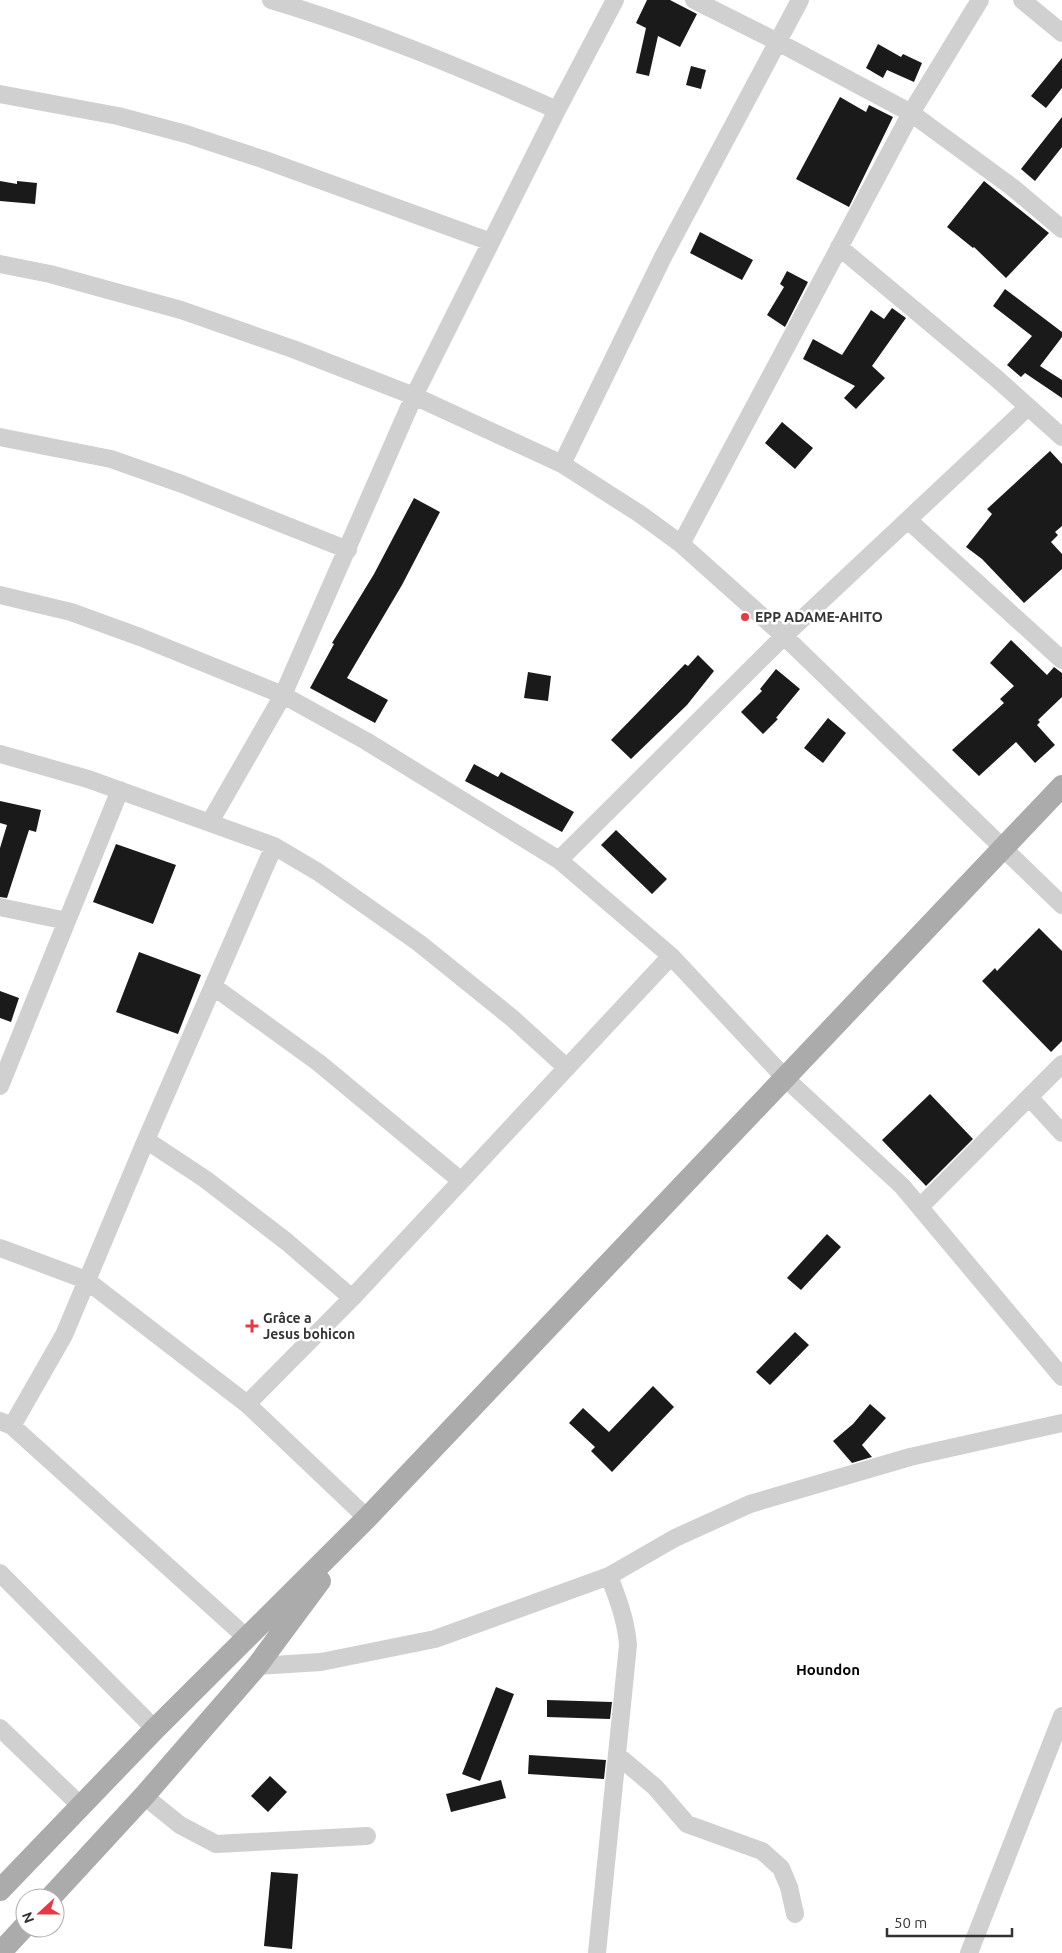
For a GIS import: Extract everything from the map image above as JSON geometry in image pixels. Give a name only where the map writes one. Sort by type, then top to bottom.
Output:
[{"type":"main road","points":[[0,1890],[155,1730],[367,1518],[1062,786]]},
{"type":"main road","points":[[59,1888],[144,1796],[257,1666],[367,1518]]},
{"type":"main road","points":[[0,1953],[15,1937]]},
{"type":"street","points":[[270,0],[357,29],[465,69],[557,110]]},
{"type":"street","points":[[210,822],[284,695],[414,396],[557,110],[615,0]]},
{"type":"street","points":[[694,0],[778,42],[911,113],[1012,187],[1062,229]]},
{"type":"street","points":[[562,464],[663,257],[800,0]]},
{"type":"street","points":[[681,544],[911,113],[980,0]]},
{"type":"street","points":[[1022,0],[1062,33]]},
{"type":"street","points":[[0,94],[118,116],[186,134],[265,160],[491,242]]},
{"type":"street","points":[[840,246],[1062,437]]},
{"type":"street","points":[[0,264],[50,274],[181,310],[293,349],[414,396],[562,464],[640,514],[681,544],[784,636],[1062,905]]},
{"type":"street","points":[[558,860],[784,636],[1028,407]]},
{"type":"street","points":[[0,437],[111,459],[182,484],[348,550]]},
{"type":"street","points":[[908,520],[1062,660]]},
{"type":"street","points":[[0,595],[71,612],[140,637],[284,695],[366,741],[558,860],[672,956],[785,1078],[902,1186],[1062,1377]]},
{"type":"street","points":[[0,754],[120,790],[274,846],[318,872],[419,943],[512,1018],[567,1068]]},
{"type":"street","points":[[1,1081],[120,790]]},
{"type":"street","points":[[247,1638],[6,1424],[64,1335],[146,1140],[274,846]]},
{"type":"street","points":[[0,907],[68,921]]},
{"type":"street","points":[[247,1404],[352,1298],[460,1180],[672,956]]},
{"type":"street","points":[[214,987],[319,1063],[460,1180]]},
{"type":"street","points":[[920,1208],[1062,1064]]},
{"type":"street","points":[[1029,1097],[1062,1133]]},
{"type":"street","points":[[146,1140],[205,1179],[287,1242],[352,1298]]},
{"type":"street","points":[[0,1248],[86,1280],[247,1404],[367,1518]]},
{"type":"street","points":[[257,1666],[321,1662],[435,1639],[609,1576],[675,1538],[750,1504],[910,1457],[1062,1423]]},
{"type":"street","points":[[0,1573],[155,1730]]},
{"type":"street","points":[[597,1953],[628,1644],[622,1607],[609,1576]]},
{"type":"street","points":[[969,1953],[1062,1716]]},
{"type":"street","points":[[0,1728],[82,1807]]},
{"type":"street","points":[[617,1756],[655,1787],[687,1824],[762,1851],[781,1868],[789,1888],[795,1914]]},
{"type":"street","points":[[144,1796],[180,1825],[216,1844],[367,1836]]},
{"type":"building","points":[[647,0],[670,0],[697,14],[680,47],[658,36],[649,76],[636,73],[646,28],[636,23]]},
{"type":"building","points":[[878,44],[901,57],[903,54],[922,63],[914,82],[887,70],[883,78],[866,68]]},
{"type":"building","points":[[1062,58],[1062,88],[1046,108],[1031,96]]},
{"type":"building","points":[[691,66],[706,70],[701,89],[686,85]]},
{"type":"building","points":[[840,97],[866,112],[869,105],[893,117],[849,207],[796,179]]},
{"type":"building","points":[[1062,117],[1062,147],[1035,181],[1021,169]]},
{"type":"building","points":[[0,181],[17,184],[17,181],[37,183],[35,204],[0,201]]},
{"type":"building","points":[[984,181],[1049,233],[1006,278],[974,247],[947,227]]},
{"type":"building","points":[[700,232],[753,260],[742,280],[690,253]]},
{"type":"building","points":[[787,271],[808,282],[785,327],[767,315],[784,287],[780,284]]},
{"type":"building","points":[[1005,289],[1062,332],[1062,337],[1040,366],[1062,380],[1062,398],[1025,373],[1021,377],[1007,365],[1032,336],[993,306]]},
{"type":"building","points":[[892,308],[906,318],[872,366],[885,378],[856,409],[844,398],[855,386],[803,359],[813,339],[842,355],[871,310],[884,319]]},
{"type":"building","points":[[782,422],[813,448],[795,469],[765,443]]},
{"type":"building","points":[[1050,451],[1062,464],[1062,526],[1055,532],[1058,535],[1051,542],[1062,554],[1062,569],[1024,603],[982,559],[966,547],[992,514],[987,509]]},
{"type":"building","points":[[414,498],[440,512],[402,585],[347,678],[388,700],[375,723],[310,688],[334,644],[332,643],[374,574]]},
{"type":"building","points":[[1011,640],[1047,675],[1054,667],[1062,673],[1062,697],[1038,720],[1040,722],[1037,725],[1055,745],[1035,763],[1016,742],[979,776],[952,750],[1004,703],[1000,699],[1014,686],[990,663]]},
{"type":"building","points":[[698,655],[714,671],[687,705],[631,759],[611,740],[685,664],[688,666]]},
{"type":"building","points":[[776,669],[800,689],[776,718],[778,719],[763,734],[741,712],[762,691],[760,689]]},
{"type":"building","points":[[528,672],[551,676],[548,701],[524,698]]},
{"type":"building","points":[[828,718],[846,733],[823,763],[804,748]]},
{"type":"building","points":[[474,764],[498,777],[501,772],[574,812],[562,832],[465,781]]},
{"type":"building","points":[[0,801],[41,810],[36,832],[29,830],[7,898],[0,897],[0,848],[7,825],[0,823]]},
{"type":"building","points":[[616,830],[667,879],[652,894],[601,845]]},
{"type":"building","points":[[116,844],[176,865],[153,924],[93,902]]},
{"type":"building","points":[[1039,928],[1062,951],[1062,1041],[1051,1052],[982,981],[995,968],[997,971]]},
{"type":"building","points":[[139,952],[201,975],[178,1034],[116,1012]]},
{"type":"building","points":[[0,991],[19,998],[11,1022],[0,1018]]},
{"type":"building","points":[[930,1094],[973,1139],[926,1186],[882,1140]]},
{"type":"building","points":[[827,1234],[841,1247],[801,1290],[787,1278]]},
{"type":"building","points":[[795,1332],[809,1345],[770,1385],[756,1372]]},
{"type":"building","points":[[653,1386],[674,1407],[612,1472],[591,1451],[595,1447],[569,1423],[583,1408],[609,1432]]},
{"type":"building","points":[[870,1404],[886,1418],[862,1445],[872,1457],[852,1463],[833,1441],[853,1424]]},
{"type":"building","points":[[496,1687],[514,1694],[480,1781],[462,1774]]},
{"type":"building","points":[[547,1700],[612,1702],[610,1719],[547,1717]]},
{"type":"building","points":[[529,1755],[606,1760],[604,1779],[528,1774]]},
{"type":"building","points":[[270,1776],[287,1792],[268,1812],[251,1796]]},
{"type":"building","points":[[501,1780],[506,1798],[451,1812],[446,1794]]},
{"type":"building","points":[[271,1872],[298,1874],[292,1949],[264,1946]]},
{"type":"place","name":"EPP ADAME-AHITO","points":[[745,617]]},
{"type":"place","name":"Grâce a Jesus bohicon","points":[[252,1326]]},
{"type":"district","name":"Houndon","points":[[828,1670]]}]
